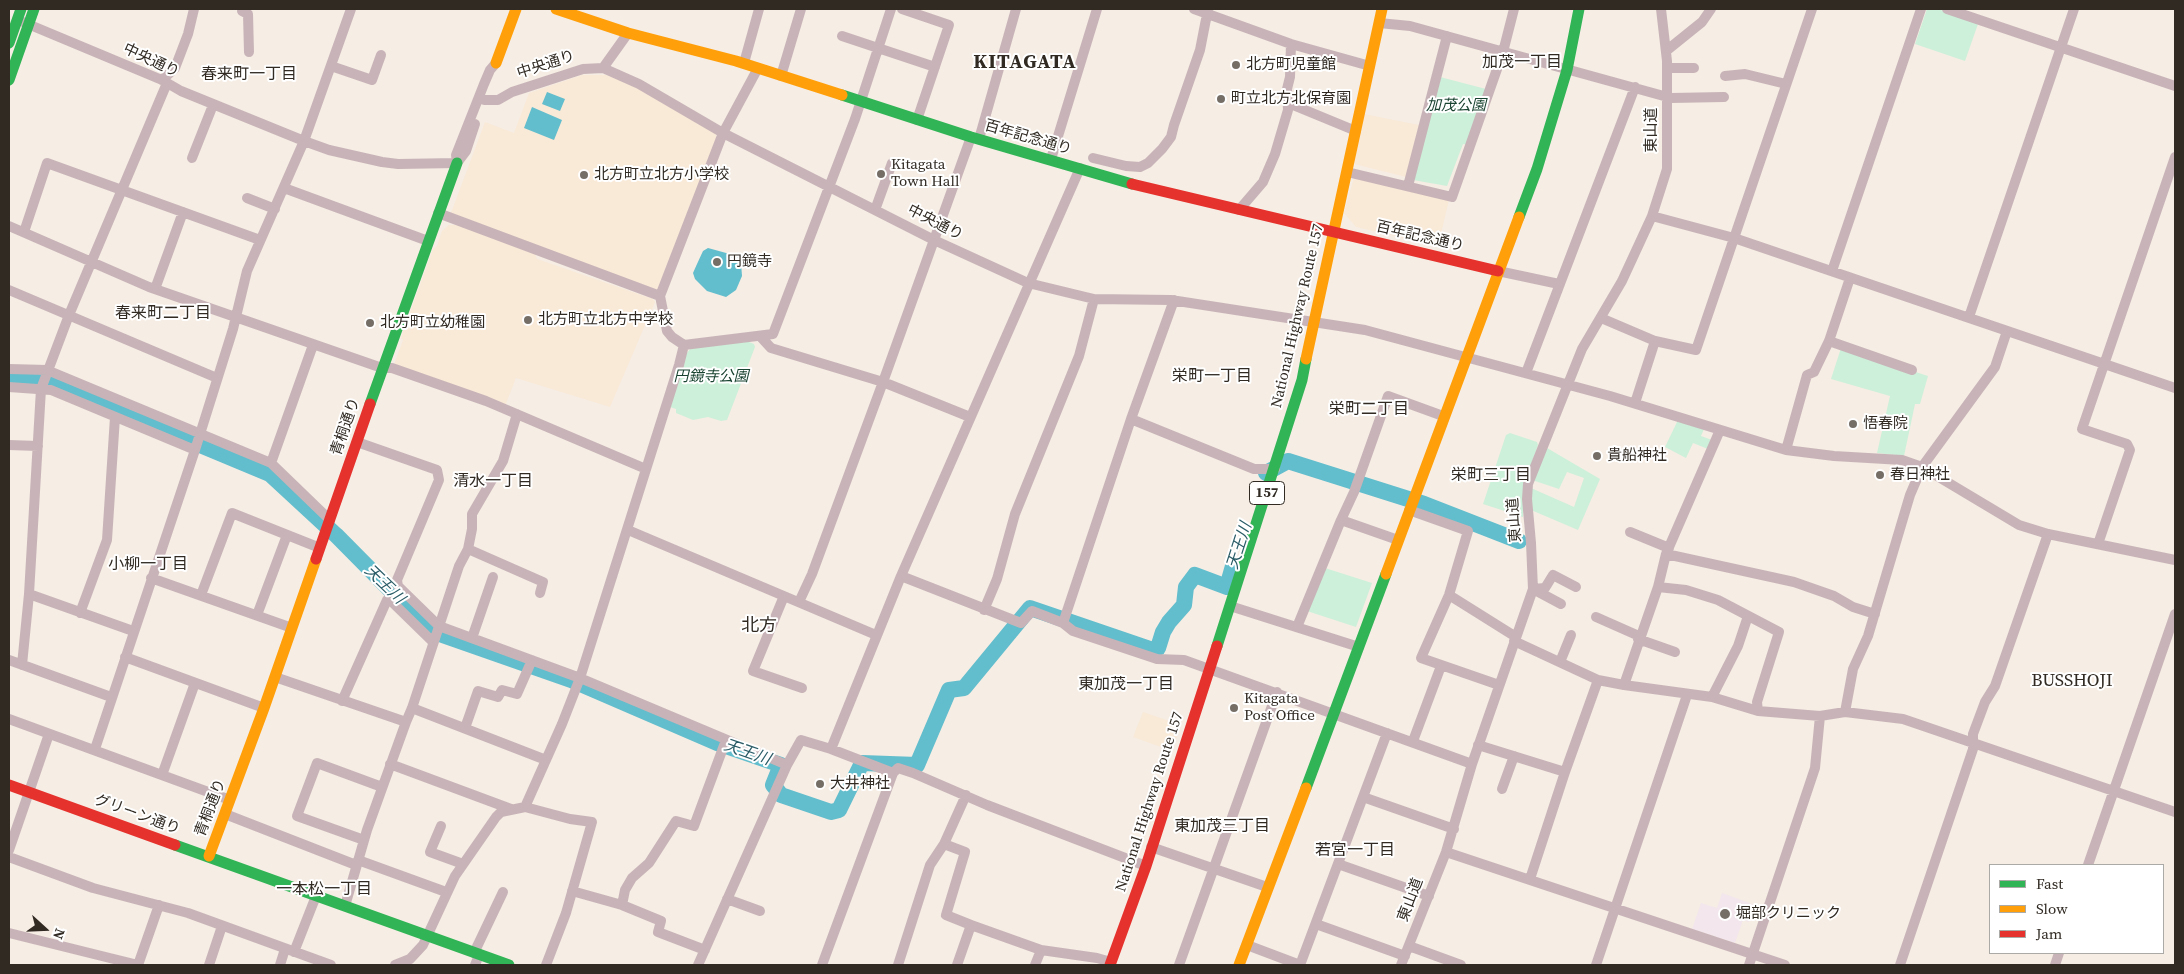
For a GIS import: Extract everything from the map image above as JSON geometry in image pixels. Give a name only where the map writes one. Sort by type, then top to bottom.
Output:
[{"type":"main road","points":[[9,43],[13,19],[21,9]]},
{"type":"main road","points":[[9,80],[34,9]]},
{"type":"main road","name":"青桐通り","points":[[496,63],[516,9]]},
{"type":"main road","name":"百年記念通り","points":[[556,9],[628,33],[744,63],[917,120],[1158,192],[1498,271]]},
{"type":"main road","name":"National Highway Route 157","points":[[1111,964],[1146,866],[1302,380],[1382,9]]},
{"type":"main road","points":[[1239,965],[1267,887],[1335,714],[1443,416],[1537,168],[1568,70],[1579,9]]},
{"type":"main road","name":"青桐通り","points":[[209,856],[264,708],[382,368],[457,163]]},
{"type":"main road","name":"グリーン通り","points":[[9,785],[428,936],[476,958],[509,965]]},
{"type":"street","points":[[22,665],[29,594],[42,389],[47,370],[165,81],[175,68],[188,34],[194,9]]},
{"type":"street","points":[[243,9],[242,12],[248,14],[249,52]]},
{"type":"street","points":[[95,749],[231,338],[247,271],[304,141],[351,9]]},
{"type":"street","points":[[744,63],[759,9]]},
{"type":"street","points":[[781,76],[801,9]]},
{"type":"street","points":[[758,68],[723,132],[660,296],[667,331],[684,345],[773,334],[860,102],[891,9]]},
{"type":"street","points":[[902,9],[949,25],[917,120]]},
{"type":"street","points":[[799,602],[812,574],[934,240],[975,138],[1016,9]]},
{"type":"street","points":[[1051,159],[1098,9]]},
{"type":"street","points":[[1194,9],[1208,11],[1291,44],[1370,66]]},
{"type":"street","points":[[1347,172],[1452,197],[1503,52],[1514,9]]},
{"type":"street","name":"東山道","points":[[1403,961],[1446,852],[1478,745],[1533,589],[1532,543],[1527,499],[1528,484],[1582,349],[1622,281],[1652,216],[1667,169],[1667,68],[1662,9]]},
{"type":"street","points":[[1666,51],[1702,22],[1711,9]]},
{"type":"street","points":[[1601,318],[1655,341],[1696,350],[1812,9]]},
{"type":"street","points":[[1832,271],[1920,9]]},
{"type":"street","points":[[1947,9],[2175,86]]},
{"type":"street","points":[[1969,317],[2074,9]]},
{"type":"street","points":[[1093,158],[1126,166],[1140,167],[1148,163],[1172,137],[1174,124],[1200,50],[1208,11]]},
{"type":"street","name":"中央通り","points":[[13,19],[165,81],[181,91],[214,105],[304,141],[382,162],[457,163]]},
{"type":"street","points":[[1379,23],[1410,26],[1666,95],[1671,98],[1724,97]]},
{"type":"street","points":[[603,68],[625,40],[628,33]]},
{"type":"street","points":[[842,36],[935,67]]},
{"type":"street","points":[[1408,186],[1447,36]]},
{"type":"street","points":[[1239,210],[1263,182],[1276,154],[1288,110],[1291,44]]},
{"type":"street","points":[[331,66],[372,80],[381,55]]},
{"type":"street","points":[[457,163],[456,154],[490,70],[496,63]]},
{"type":"street","name":"青桐通り","points":[[457,163],[466,150],[496,63]]},
{"type":"street","name":"中央通り","points":[[484,100],[498,100],[512,92],[583,69],[603,68],[639,84],[723,132],[934,240],[1028,283],[1094,300],[1174,300],[1365,330],[1635,403],[1786,450],[1834,456],[1902,460],[1922,467],[2019,525],[2048,534],[2175,560]]},
{"type":"street","points":[[1667,68],[1694,68]]},
{"type":"street","points":[[1725,76],[1745,74],[1786,84]]},
{"type":"street","points":[[1526,373],[1635,87]]},
{"type":"street","points":[[1288,103],[1356,131]]},
{"type":"street","points":[[192,158],[214,105]]},
{"type":"street","points":[[2098,544],[2130,450],[2127,444],[2082,429],[2175,157]]},
{"type":"street","points":[[24,232],[46,163],[260,240]]},
{"type":"street","points":[[875,210],[892,163]]},
{"type":"street","points":[[831,749],[901,576],[1080,168]]},
{"type":"street","points":[[284,188],[428,241]]},
{"type":"street","points":[[247,198],[275,209]]},
{"type":"street","points":[[155,289],[183,212]]},
{"type":"street","points":[[438,213],[660,296]]},
{"type":"street","points":[[1652,216],[1734,238],[2175,388]]},
{"type":"street","points":[[9,226],[155,289],[382,368],[401,372],[517,414],[646,469]]},
{"type":"street","points":[[1498,271],[1559,284]]},
{"type":"street","points":[[1786,450],[1806,375],[1814,372],[1829,341],[1850,278]]},
{"type":"street","points":[[9,290],[217,378]]},
{"type":"street","points":[[984,610],[998,579],[1015,514],[1079,356],[1094,300]]},
{"type":"street","points":[[1063,622],[1131,418],[1174,300]]},
{"type":"street","points":[[1846,712],[1853,669],[1868,636],[1910,495],[1922,467],[1996,367],[2008,331]]},
{"type":"street","points":[[760,336],[771,348],[883,382],[970,417]]},
{"type":"street","points":[[1635,403],[1655,341]]},
{"type":"street","points":[[1829,341],[1912,370]]},
{"type":"street","points":[[272,463],[313,344]]},
{"type":"street","points":[[525,807],[580,678],[628,530],[684,345]]},
{"type":"street","points":[[9,369],[47,370],[272,463],[330,520]]},
{"type":"street","points":[[9,387],[51,390],[195,450]]},
{"type":"street","points":[[1297,627],[1354,492],[1388,396],[1443,416]]},
{"type":"street","points":[[345,906],[382,787],[412,708],[460,566],[468,549],[472,529],[472,514],[503,461],[517,414]]},
{"type":"street","points":[[80,613],[107,540],[115,417]]},
{"type":"street","points":[[1131,418],[1254,469],[1274,469]]},
{"type":"street","points":[[1624,686],[1658,587],[1667,551],[1720,430]]},
{"type":"street","points":[[357,442],[437,470],[439,480],[397,580],[398,586],[439,626],[580,678],[787,765]]},
{"type":"street","points":[[9,444],[38,446]]},
{"type":"street","points":[[1409,510],[1468,531],[1449,595],[1421,658],[1499,685]]},
{"type":"street","points":[[201,596],[232,513],[320,548]]},
{"type":"street","points":[[1341,520],[1398,540]]},
{"type":"street","points":[[628,530],[876,635]]},
{"type":"street","points":[[1630,532],[1667,551],[1794,582],[1834,596],[1853,607],[1874,614]]},
{"type":"street","points":[[1900,965],[1973,749],[1973,734],[1985,702],[1995,686],[2048,534]]},
{"type":"street","points":[[257,615],[287,535]]},
{"type":"street","points":[[468,549],[543,582],[540,592]]},
{"type":"street","points":[[1533,589],[1544,588],[1553,575],[1576,587]]},
{"type":"street","points":[[901,576],[1021,623],[1032,611],[1063,622],[1073,631],[1157,659],[1184,660],[1209,668],[1472,764]]},
{"type":"street","points":[[472,638],[493,577]]},
{"type":"street","points":[[151,578],[292,628]]},
{"type":"street","points":[[1658,587],[1686,590],[1718,600],[1779,632],[1757,702],[1758,711]]},
{"type":"street","points":[[1533,589],[1562,604]]},
{"type":"street","points":[[29,594],[133,631]]},
{"type":"street","points":[[1449,595],[1515,639],[1598,680],[1624,686],[1712,697],[1758,711],[1820,716],[1846,712],[1902,719],[2175,812]]},
{"type":"street","points":[[784,596],[754,671],[802,688]]},
{"type":"street","points":[[342,701],[387,600],[390,600],[434,642]]},
{"type":"street","points":[[1230,606],[1359,647]]},
{"type":"street","points":[[2088,864],[2175,614]]},
{"type":"street","points":[[1712,697],[1738,646],[1748,616]]},
{"type":"street","points":[[1596,617],[1639,638],[1675,652]]},
{"type":"street","points":[[1560,662],[1571,635]]},
{"type":"street","points":[[125,657],[264,708]]},
{"type":"street","points":[[9,660],[111,697]]},
{"type":"street","points":[[465,728],[478,691],[498,697],[502,690],[517,694],[532,660]]},
{"type":"street","points":[[1413,741],[1441,666]]},
{"type":"street","points":[[275,677],[406,722]]},
{"type":"street","points":[[1530,880],[1565,772],[1598,680]]},
{"type":"street","points":[[162,774],[196,682]]},
{"type":"street","points":[[1179,965],[1277,692]]},
{"type":"street","points":[[1596,965],[1687,695]]},
{"type":"street","points":[[412,708],[546,760]]},
{"type":"street","points":[[1748,965],[1815,768],[1820,716]]},
{"type":"street","points":[[9,719],[230,800]]},
{"type":"street","points":[[1247,945],[1284,962],[1300,965],[1387,733]]},
{"type":"street","points":[[9,850],[50,734]]},
{"type":"street","points":[[622,905],[625,890],[632,878],[650,863],[676,821],[694,826],[726,740]]},
{"type":"street","points":[[698,965],[787,765],[801,740],[831,749],[893,773]]},
{"type":"street","points":[[1478,745],[1565,772]]},
{"type":"street","points":[[1502,789],[1514,756]]},
{"type":"street","points":[[364,840],[297,816],[317,763],[382,787]]},
{"type":"street","points":[[390,764],[513,810]]},
{"type":"street","points":[[822,965],[893,773],[898,768],[1146,866]]},
{"type":"street","points":[[898,965],[930,865],[944,844],[966,795]]},
{"type":"street","points":[[1364,796],[1454,829]]},
{"type":"street","points":[[395,965],[413,962],[428,936],[446,892],[496,817],[501,812],[525,807],[570,819],[592,822],[572,891],[546,965]]},
{"type":"street","points":[[225,814],[357,863],[446,892]]},
{"type":"street","points":[[440,826],[430,852],[463,864]]},
{"type":"street","points":[[944,844],[965,852],[946,915],[1041,950],[1097,958],[1111,964]]},
{"type":"street","points":[[1151,846],[1267,887]]},
{"type":"street","points":[[1446,852],[1785,965]]},
{"type":"street","points":[[9,857],[93,888],[188,913],[332,965]]},
{"type":"street","points":[[1338,864],[1429,896]]},
{"type":"street","points":[[572,891],[622,905],[661,920],[658,932],[704,950]]},
{"type":"street","points":[[476,958],[503,892]]},
{"type":"street","points":[[280,965],[290,951],[316,896]]},
{"type":"street","points":[[727,899],[760,911]]},
{"type":"street","points":[[9,933],[138,965],[159,906]]},
{"type":"street","points":[[1316,924],[1403,961]]},
{"type":"street","points":[[957,965],[971,925]]},
{"type":"street","points":[[208,965],[222,926]]},
{"type":"street","points":[[1409,946],[1460,965]]},
{"type":"street","points":[[1036,965],[1041,950]]},
{"type":"shaded area","name":"北方町立北方小学校","points":[[582,75],[606,75],[628,83],[714,131],[717,138],[659,290],[656,291],[451,213],[485,122],[514,133],[529,93]]},
{"type":"shaded area","points":[[1364,114],[1419,125],[1406,177],[1354,164]]},
{"type":"shaded area","points":[[1354,178],[1449,200],[1438,246],[1356,227],[1344,213]]},
{"type":"shaded area","name":"北方町立北方中学校","points":[[449,225],[458,225],[535,254],[537,259],[653,299],[655,302],[610,407],[516,378],[505,406],[394,365],[403,340],[401,338],[433,249],[437,246],[442,231]]},
{"type":"shaded area","points":[[1143,712],[1181,725],[1172,751],[1133,737]]},
{"type":"shaded area","name":"堀部クリニック","points":[[1722,893],[1755,905],[1749,922],[1743,920],[1735,943],[1692,929],[1701,903],[1717,908]]},
{"type":"green space","points":[[1927,9],[1938,9],[1978,24],[1965,61],[1915,44]]},
{"type":"green space","name":"加茂公園","points":[[1440,77],[1486,89],[1467,145],[1463,144],[1447,186],[1413,180]]},
{"type":"green space","name":"円鏡寺公園","points":[[744,340],[754,344],[755,347],[727,420],[721,421],[708,417],[693,420],[676,413],[676,409],[670,407],[686,354],[691,348]]},
{"type":"green space","points":[[1841,348],[1928,376],[1920,404],[1915,404],[1904,456],[1877,453],[1890,396],[1831,379]]},
{"type":"green space","points":[[1678,420],[1704,429],[1701,436],[1712,440],[1708,449],[1693,443],[1686,458],[1665,447]]},
{"type":"green space","points":[[1510,433],[1537,442],[1538,445],[1523,488],[1523,517],[1483,504],[1506,435]]},
{"type":"green space","points":[[1547,448],[1600,479],[1578,530],[1531,510],[1531,488],[1574,507],[1584,478],[1567,472],[1559,489],[1532,480]]},
{"type":"green space","points":[[1325,568],[1372,583],[1356,627],[1307,611]]},
{"type":"water","points":[[547,92],[565,99],[560,111],[542,104]]},
{"type":"water","points":[[532,107],[562,120],[554,140],[524,128]]},
{"type":"water","points":[[708,248],[737,256],[741,263],[742,276],[736,290],[726,297],[707,291],[695,279],[693,273],[703,251]]},
{"type":"waterway","name":"天王川","points":[[9,379],[41,381],[66,389],[270,474],[336,535],[431,631],[571,680],[717,743],[781,765],[773,785],[781,795],[831,812],[839,810],[862,763],[917,765],[949,690],[964,688],[1030,608],[1153,650],[1158,648],[1163,632],[1169,622],[1184,605],[1186,587],[1195,575],[1227,587],[1233,566]]},
{"type":"waterway","name":"天王川","points":[[1266,473],[1288,461],[1424,504],[1519,541]]},
{"type":"traffic: fast","points":[[9,43],[21,9]]},
{"type":"traffic: fast","points":[[9,80],[34,9]]},
{"type":"traffic: fast","points":[[1519,217],[1537,169],[1567,70],[1579,9]]},
{"type":"traffic: fast","points":[[842,95],[971,137],[1132,184]]},
{"type":"traffic: fast","points":[[370,404],[457,163]]},
{"type":"traffic: fast","points":[[1217,646],[1302,380],[1306,359]]},
{"type":"traffic: fast","points":[[1306,788],[1386,574]]},
{"type":"traffic: fast","points":[[175,845],[509,965]]},
{"type":"traffic: slow","points":[[496,63],[516,9]]},
{"type":"traffic: slow","points":[[556,9],[628,33],[736,61],[842,95]]},
{"type":"traffic: slow","points":[[1306,359],[1382,9]]},
{"type":"traffic: slow","points":[[1386,574],[1519,217]]},
{"type":"traffic: slow","points":[[209,856],[264,708],[316,559]]},
{"type":"traffic: slow","points":[[1239,965],[1306,788]]},
{"type":"traffic: jam","points":[[1132,184],[1498,271]]},
{"type":"traffic: jam","points":[[316,559],[370,404]]},
{"type":"traffic: jam","points":[[1110,965],[1146,866],[1217,646]]},
{"type":"traffic: jam","points":[[9,785],[175,845]]},
{"type":"place","name":"北方町児童館","points":[[1236,65]]},
{"type":"place","name":"町立北方北保育園","points":[[1221,99]]},
{"type":"place","name":"Kitagata Town Hall","points":[[881,174]]},
{"type":"place","name":"北方町立北方小学校","points":[[584,175]]},
{"type":"place","name":"円鏡寺","points":[[717,262]]},
{"type":"place","name":"北方町立北方中学校","points":[[528,320]]},
{"type":"place","name":"北方町立幼稚園","points":[[370,323]]},
{"type":"place","name":"悟春院","points":[[1853,424]]},
{"type":"place","name":"貴船神社","points":[[1597,456]]},
{"type":"place","name":"春日神社","points":[[1880,475]]},
{"type":"place","name":"Kitagata Post Office","points":[[1234,708]]},
{"type":"place","name":"大井神社","points":[[820,784]]},
{"type":"place","name":"堀部クリニック","points":[[1725,914]]},
{"type":"district","name":"KITAGATA","points":[[1025,63]]},
{"type":"district","name":"加茂一丁目","points":[[1522,63]]},
{"type":"district","name":"春来町一丁目","points":[[249,75]]},
{"type":"district","name":"春来町二丁目","points":[[163,314]]},
{"type":"district","name":"栄町一丁目","points":[[1212,377]]},
{"type":"district","name":"栄町二丁目","points":[[1369,410]]},
{"type":"district","name":"栄町三丁目","points":[[1491,476]]},
{"type":"district","name":"清水一丁目","points":[[493,482]]},
{"type":"district","name":"小柳一丁目","points":[[148,565]]},
{"type":"district","name":"北方","points":[[759,626]]},
{"type":"district","name":"BUSSHOJI","points":[[2072,681]]},
{"type":"district","name":"東加茂一丁目","points":[[1126,685]]},
{"type":"district","name":"東加茂三丁目","points":[[1222,827]]},
{"type":"district","name":"若宮一丁目","points":[[1355,851]]},
{"type":"district","name":"一本松一丁目","points":[[324,890]]}]
